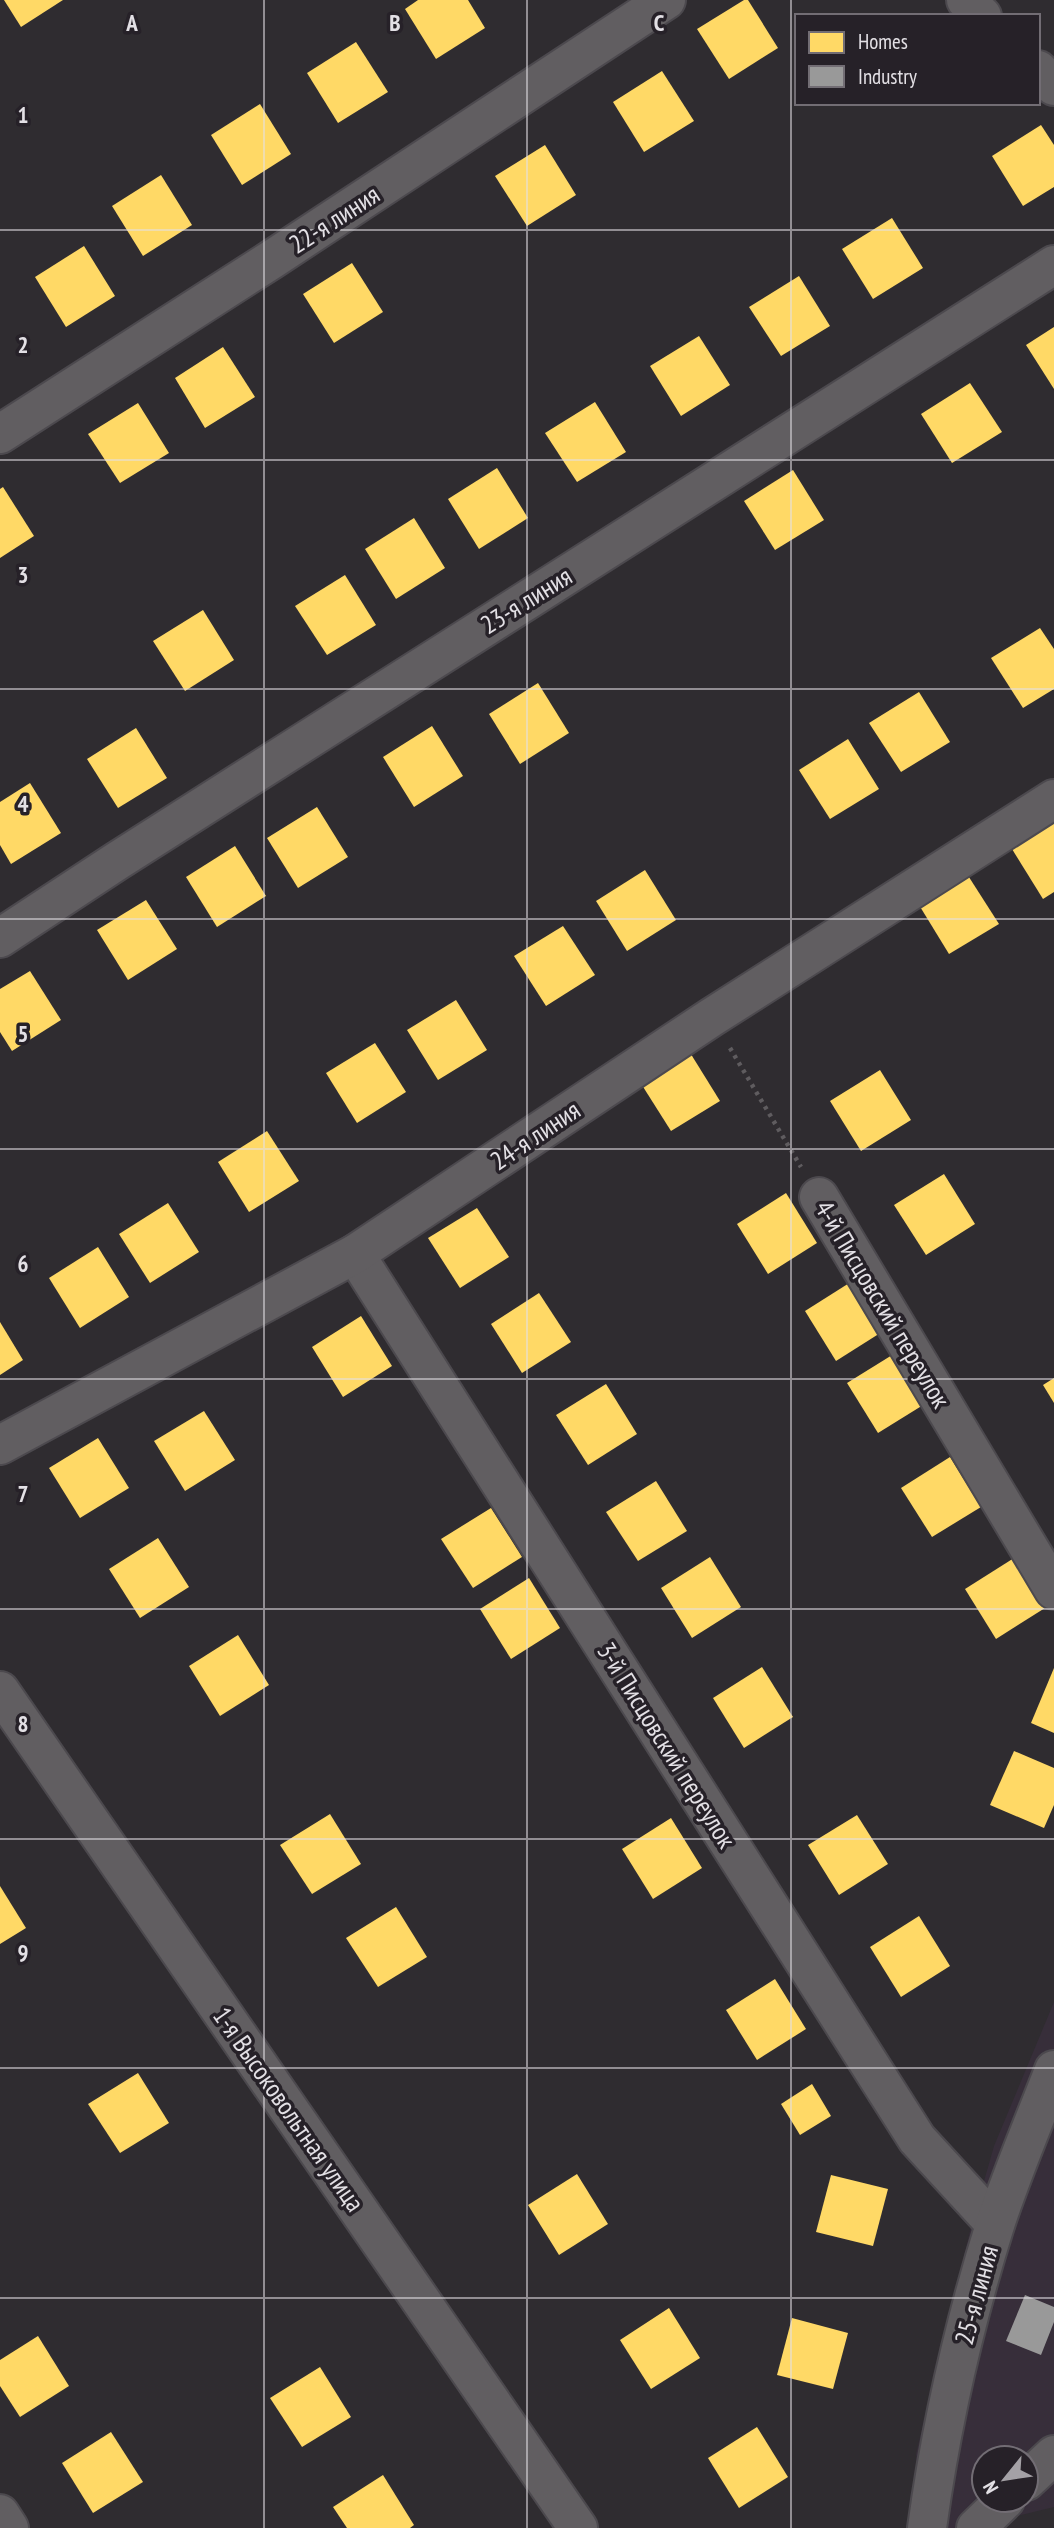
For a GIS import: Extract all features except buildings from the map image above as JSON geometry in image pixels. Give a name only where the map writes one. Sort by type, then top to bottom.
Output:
[{"type":"street","name":"22-я линия","points":[[0,433],[271,260],[666,0]]},
{"type":"street","points":[[966,0],[980,14]]},
{"type":"street","points":[[1040,72],[1054,86]]},
{"type":"street","name":"23-я линия","points":[[0,938],[117,860],[1054,265]]},
{"type":"street","name":"24-я линия","points":[[0,1445],[355,1254],[712,1017],[1054,799]]},
{"type":"street","name":"4-й Писцовский переулок","points":[[819,1197],[1054,1590]]},
{"type":"street","name":"3-й Писцовский переулок","points":[[355,1254],[918,2139],[995,2224]]},
{"type":"street","name":"1-я Высоковольтная улица","points":[[0,1691],[578,2528]]},
{"type":"street","name":"25-я линия","points":[[927,2528],[937,2457],[954,2379],[995,2224],[1054,2070]]},
{"type":"street","points":[[1040,2468],[1054,2455]]},
{"type":"street","points":[[0,2514],[9,2528]]},
{"type":"street","points":[[976,2528],[990,2514]]},
{"type":"path","name":"4-й Писцовский переулок","points":[[712,1017],[819,1197]]},
{"type":"shaded area","points":[[1054,2002],[1054,2507],[1040,2510],[1040,2444],[970,2444],[970,2514],[1025,2514],[968,2528],[919,2528],[916,2454],[971,2227],[994,2146]]}]
